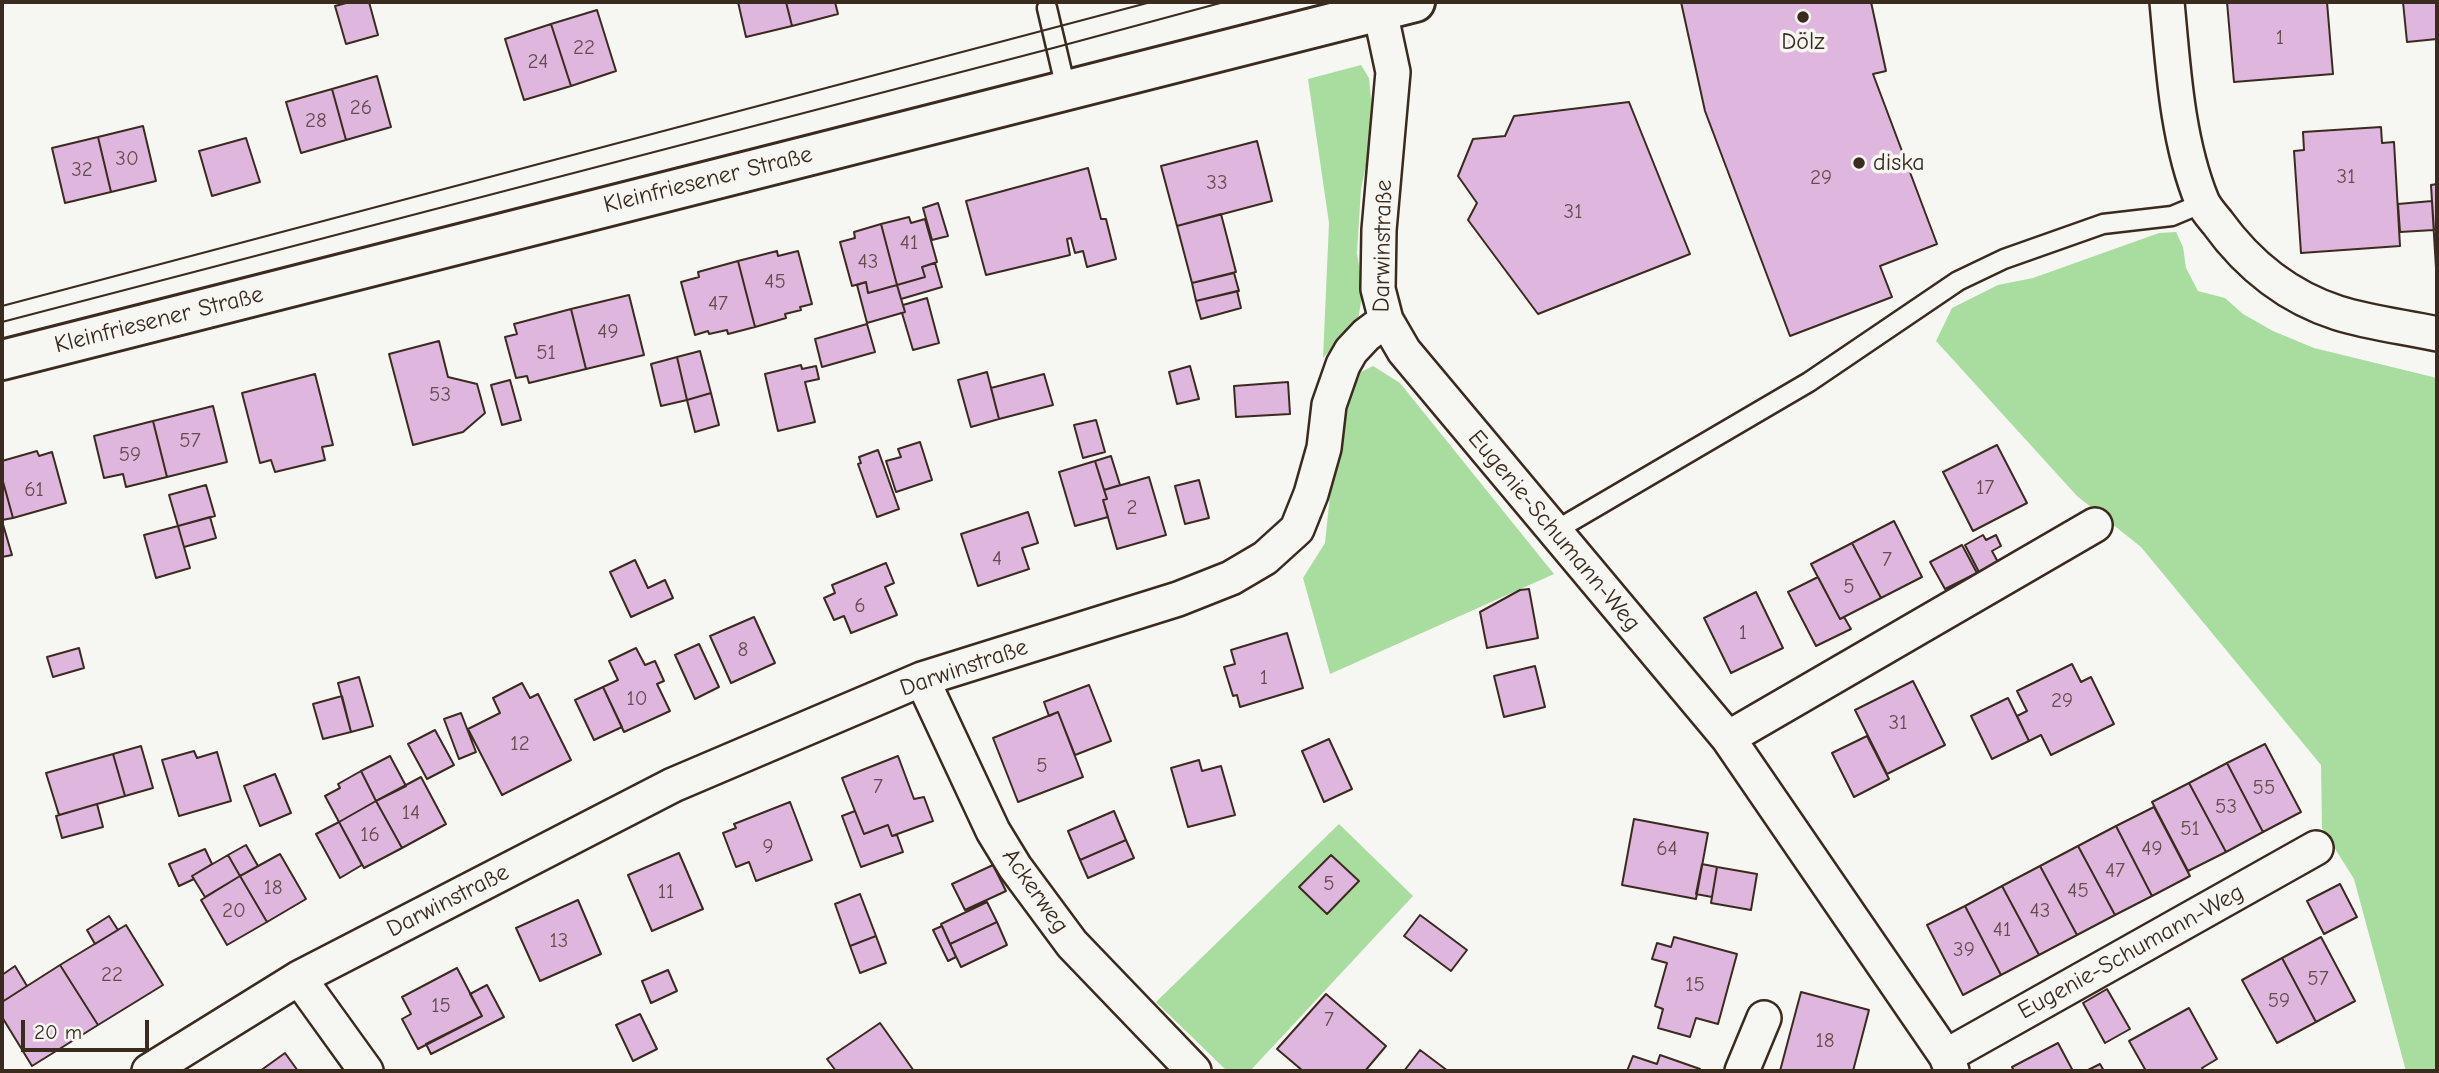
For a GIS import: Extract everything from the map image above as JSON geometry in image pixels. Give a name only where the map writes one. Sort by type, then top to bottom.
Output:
[{"type":"street","points":[[2167,2],[2173,74],[2189,160],[2203,203],[2234,246],[2257,268],[2294,295],[2339,313],[2437,334]]},
{"type":"street","name":"Kleinfriesener Straße","points":[[2,360],[1066,89],[1332,12],[1397,6]]},
{"type":"street","name":"Darwinstraße","points":[[149,1071],[299,978],[673,785],[922,679],[1178,599],[1231,578],[1265,558],[1297,529],[1324,448],[1329,405],[1343,365],[1366,335],[1386,320],[1378,289],[1379,230],[1397,6]]},
{"type":"street","name":"Eugenie-Schumann-Weg","points":[[1386,320],[1404,351],[1728,738],[1949,1064],[2316,848]]},
{"type":"street","points":[[1728,738],[2095,525]]},
{"type":"street","name":"Ackerweg","points":[[922,679],[993,831],[1015,867],[1072,944],[1194,1071]]},
{"type":"street","points":[[299,978],[366,1071]]},
{"type":"street","points":[[1742,1071],[1764,1018]]},
{"type":"lane","points":[[1047,8],[1066,89]]},
{"type":"lane","points":[[1553,532],[1809,382],[1958,281],[2004,259],[2103,224],[2172,216],[2203,203]]},
{"type":"green space","points":[[1361,65],[1369,78],[1374,128],[1361,189],[1357,253],[1363,291],[1358,319],[1323,358],[1329,223],[1308,79]]},
{"type":"green space","points":[[2176,232],[2183,247],[2186,268],[2198,291],[2225,298],[2243,314],[2273,331],[2314,348],[2437,378],[2437,1071],[2406,1071],[2354,879],[2322,828],[2321,765],[2141,547],[2077,496],[1936,341],[1952,308],[1998,285],[2033,278],[2159,233]]},
{"type":"green space","points":[[1373,366],[1400,383],[1554,574],[1330,674],[1303,578],[1325,543],[1339,409],[1351,377]]},
{"type":"green space","points":[[1339,824],[1413,896],[1250,1071],[1227,1071],[1156,1002]]},
{"type":"building","points":[[350,2],[369,2],[378,35],[346,44],[335,6]]},
{"type":"building","points":[[738,2],[786,2],[792,26],[746,37]]},
{"type":"building","points":[[786,2],[835,2],[838,14],[792,26]]},
{"type":"building","points":[[1681,2],[1871,2],[1886,71],[1873,74],[1937,244],[1880,266],[1892,297],[1790,336],[1705,111]]},
{"type":"building","points":[[2227,2],[2327,2],[2333,74],[2234,82]]},
{"type":"building","points":[[2403,2],[2437,2],[2437,39],[2407,42]]},
{"type":"building","points":[[597,10],[616,71],[571,86],[551,24]]},
{"type":"building","points":[[551,24],[571,86],[524,100],[505,39]]},
{"type":"building","points":[[377,76],[391,127],[346,140],[332,89]]},
{"type":"building","points":[[332,89],[346,140],[301,153],[286,102]]},
{"type":"building","points":[[1629,102],[1690,254],[1538,314],[1468,220],[1477,203],[1458,176],[1473,139],[1505,136],[1514,116]]},
{"type":"building","points":[[143,126],[156,181],[111,192],[98,137]]},
{"type":"building","points":[[2381,127],[2382,143],[2394,142],[2400,246],[2301,253],[2294,151],[2304,150],[2303,132]]},
{"type":"building","points":[[98,137],[111,192],[65,203],[52,148]]},
{"type":"building","points":[[246,138],[260,182],[212,196],[199,151]]},
{"type":"building","points":[[1257,141],[1272,201],[1177,226],[1161,166]]},
{"type":"building","points":[[1088,168],[1101,219],[1106,219],[1116,259],[1087,267],[1083,251],[1075,253],[1071,238],[1067,239],[1070,255],[986,275],[966,201]]},
{"type":"building","points":[[2437,184],[2437,285],[2431,185]]},
{"type":"building","points":[[2432,201],[2434,230],[2400,232],[2398,204]]},
{"type":"building","points":[[938,203],[948,236],[932,240],[923,208]]},
{"type":"building","points":[[1221,214],[1236,272],[1192,283],[1177,226]]},
{"type":"building","points":[[909,217],[911,223],[925,219],[937,262],[922,267],[925,277],[897,285],[881,224]]},
{"type":"building","points":[[881,224],[897,285],[868,293],[866,282],[852,286],[840,242],[855,238],[854,232]]},
{"type":"building","points":[[777,251],[778,256],[798,251],[812,304],[785,314],[786,318],[755,327],[738,261]]},
{"type":"building","points":[[738,261],[755,327],[728,334],[727,330],[695,335],[681,282],[699,277],[698,272]]},
{"type":"building","points":[[935,263],[942,287],[901,299],[897,285],[925,277],[922,267]]},
{"type":"building","points":[[1234,273],[1239,291],[1196,301],[1192,283]]},
{"type":"building","points":[[866,282],[868,293],[897,285],[905,312],[867,323],[857,285]]},
{"type":"building","points":[[1237,291],[1241,308],[1201,319],[1196,301]]},
{"type":"building","points":[[629,295],[644,355],[586,369],[571,309]]},
{"type":"building","points":[[927,298],[939,343],[913,350],[902,313],[905,312],[903,305]]},
{"type":"building","points":[[571,309],[586,369],[529,383],[527,376],[516,378],[505,337],[517,334],[514,324]]},
{"type":"building","points":[[867,324],[875,352],[822,367],[815,339]]},
{"type":"building","points":[[439,341],[448,377],[477,384],[485,413],[463,432],[413,445],[389,354]]},
{"type":"building","points":[[700,351],[711,393],[687,400],[677,357]]},
{"type":"building","points":[[677,357],[687,400],[661,406],[651,364]]},
{"type":"building","points":[[801,365],[802,369],[816,366],[819,379],[805,382],[815,422],[778,431],[765,374]]},
{"type":"building","points":[[1190,366],[1199,399],[1177,404],[1169,372]]},
{"type":"building","points":[[987,372],[999,419],[971,427],[958,380]]},
{"type":"building","points":[[315,374],[333,445],[322,447],[325,460],[275,472],[271,460],[260,463],[242,393]]},
{"type":"building","points":[[1044,374],[1053,405],[999,419],[991,388]]},
{"type":"building","points":[[510,380],[521,420],[502,425],[491,385]]},
{"type":"building","points":[[1288,382],[1290,414],[1236,417],[1234,386]]},
{"type":"building","points":[[711,393],[719,425],[695,432],[687,400]]},
{"type":"building","points":[[213,406],[227,462],[167,477],[153,421]]},
{"type":"building","points":[[1096,420],[1105,452],[1083,458],[1074,425]]},
{"type":"building","points":[[153,421],[167,477],[126,487],[123,474],[104,478],[94,436]]},
{"type":"building","points":[[920,442],[932,480],[896,492],[886,461],[901,457],[898,449]]},
{"type":"building","points":[[1997,445],[2027,503],[1973,531],[1943,472]]},
{"type":"building","points":[[878,450],[899,509],[877,517],[858,464],[861,463],[859,457]]},
{"type":"building","points":[[37,451],[39,456],[52,452],[66,503],[13,518],[2,478],[2,461]]},
{"type":"building","points":[[1111,456],[1120,485],[1104,490],[1095,461]]},
{"type":"building","points":[[1095,461],[1107,499],[1103,500],[1108,517],[1075,526],[1059,472]]},
{"type":"building","points":[[1149,477],[1166,535],[1117,549],[1103,500],[1107,499],[1104,490]]},
{"type":"building","points":[[2,478],[13,518],[2,520]]},
{"type":"building","points":[[1199,480],[1209,518],[1185,524],[1175,486]]},
{"type":"building","points":[[206,485],[215,516],[178,526],[169,495]]},
{"type":"building","points":[[1028,512],[1038,543],[1022,548],[1029,569],[978,586],[961,534]]},
{"type":"building","points":[[210,517],[216,538],[184,547],[178,526]]},
{"type":"building","points":[[2,521],[12,555],[2,557]]},
{"type":"building","points":[[1894,521],[1922,577],[1881,598],[1852,543]]},
{"type":"building","points":[[178,526],[190,568],[156,578],[144,535]]},
{"type":"building","points":[[1983,535],[1986,540],[1996,535],[2001,546],[1992,551],[1999,564],[1980,574],[1965,545]]},
{"type":"building","points":[[1852,543],[1881,598],[1840,619],[1811,564]]},
{"type":"building","points":[[1962,545],[1977,573],[1945,589],[1930,562]]},
{"type":"building","points":[[635,560],[648,588],[665,580],[673,598],[631,617],[610,572]]},
{"type":"building","points":[[886,563],[894,583],[885,587],[897,615],[851,633],[844,616],[834,620],[824,598],[835,593],[832,585]]},
{"type":"building","points":[[1818,577],[1840,619],[1844,617],[1851,629],[1816,646],[1788,592]]},
{"type":"building","points":[[1529,589],[1538,638],[1487,648],[1480,612],[1520,590]]},
{"type":"building","points":[[1756,592],[1783,648],[1731,673],[1704,618]]},
{"type":"building","points":[[754,617],[775,663],[731,683],[710,636]]},
{"type":"building","points":[[1287,633],[1303,688],[1240,707],[1237,695],[1233,696],[1224,667],[1235,664],[1231,650]]},
{"type":"building","points":[[699,644],[719,687],[695,699],[675,655]]},
{"type":"building","points":[[79,648],[84,668],[53,677],[47,657]]},
{"type":"building","points":[[636,648],[645,665],[655,661],[664,681],[657,684],[670,711],[624,732],[603,687],[618,680],[609,661]]},
{"type":"building","points":[[2072,664],[2081,682],[2091,677],[2114,724],[2051,755],[2041,735],[2029,741],[2017,716],[2027,711],[2017,691]]},
{"type":"building","points":[[1535,666],[1545,707],[1504,717],[1494,676]]},
{"type":"building","points":[[359,677],[373,726],[351,732],[338,683]]},
{"type":"building","points":[[1913,681],[1945,745],[1887,774],[1855,710]]},
{"type":"building","points":[[522,683],[530,698],[538,694],[571,760],[502,795],[468,729],[500,713],[493,698]]},
{"type":"building","points":[[1089,685],[1111,741],[1075,755],[1058,712],[1049,716],[1044,702]]},
{"type":"building","points":[[603,687],[622,727],[594,740],[575,700]]},
{"type":"building","points":[[342,696],[351,732],[323,739],[313,704]]},
{"type":"building","points":[[2008,698],[2029,741],[1992,759],[1971,716]]},
{"type":"building","points":[[1058,712],[1083,777],[1018,802],[993,738]]},
{"type":"building","points":[[461,713],[476,752],[459,759],[444,719]]},
{"type":"building","points":[[435,730],[454,765],[427,779],[408,744]]},
{"type":"building","points":[[1867,736],[1889,779],[1854,797],[1832,753]]},
{"type":"building","points":[[1329,739],[1352,789],[1324,802],[1302,751]]},
{"type":"building","points":[[2265,744],[2301,812],[2263,832],[2227,763]]},
{"type":"building","points":[[141,746],[153,788],[125,796],[113,754]]},
{"type":"building","points":[[194,751],[197,758],[217,752],[231,801],[179,816],[162,760]]},
{"type":"building","points":[[113,754],[125,796],[59,815],[46,773]]},
{"type":"building","points":[[390,756],[406,786],[376,801],[361,771]]},
{"type":"building","points":[[898,756],[914,799],[924,797],[933,821],[892,836],[888,825],[864,834],[842,778]]},
{"type":"building","points":[[1199,760],[1202,771],[1221,766],[1235,815],[1188,827],[1171,768]]},
{"type":"building","points":[[2227,763],[2263,832],[2226,852],[2189,783]]},
{"type":"building","points":[[361,771],[376,801],[339,822],[325,796],[340,788],[338,784]]},
{"type":"building","points":[[275,774],[291,813],[260,826],[244,786]]},
{"type":"building","points":[[421,777],[446,824],[402,848],[376,801]]},
{"type":"building","points":[[2189,783],[2226,852],[2188,871],[2152,802]]},
{"type":"building","points":[[376,801],[402,848],[364,868],[339,822]]},
{"type":"building","points":[[790,802],[812,860],[756,881],[749,862],[736,867],[723,833],[736,828],[734,824]]},
{"type":"building","points":[[97,804],[103,827],[62,838],[56,816]]},
{"type":"building","points":[[2154,807],[2190,876],[2152,896],[2116,826]]},
{"type":"building","points":[[855,811],[864,834],[888,825],[892,836],[897,835],[903,852],[861,867],[842,816]]},
{"type":"building","points":[[1114,811],[1126,840],[1080,860],[1068,831]]},
{"type":"building","points":[[1634,819],[1708,833],[1696,899],[1622,885]]},
{"type":"building","points":[[339,822],[362,865],[340,878],[316,834]]},
{"type":"building","points":[[2116,826],[2152,896],[2115,915],[2078,846]]},
{"type":"building","points":[[1126,840],[1134,858],[1088,878],[1080,860]]},
{"type":"building","points":[[246,845],[258,866],[240,876],[228,855]]},
{"type":"building","points":[[2078,846],[2115,915],[2077,935],[2040,866]]},
{"type":"building","points":[[205,849],[212,864],[192,876],[194,879],[179,886],[169,864]]},
{"type":"building","points":[[679,853],[703,909],[652,931],[628,875]]},
{"type":"building","points":[[280,854],[306,899],[267,922],[240,876]]},
{"type":"building","points":[[228,855],[240,876],[205,897],[192,876]]},
{"type":"building","points":[[1331,855],[1359,881],[1327,914],[1299,887]]},
{"type":"building","points":[[1702,864],[1717,867],[1712,897],[1696,894]]},
{"type":"building","points":[[993,865],[1006,891],[965,910],[952,884]]},
{"type":"building","points":[[2040,866],[2077,935],[2039,955],[2002,886]]},
{"type":"building","points":[[1717,867],[1757,874],[1751,910],[1711,903]]},
{"type":"building","points":[[240,876],[267,922],[227,945],[201,900]]},
{"type":"building","points":[[2340,884],[2357,917],[2324,934],[2307,901]]},
{"type":"building","points":[[2002,886],[2039,955],[2001,975],[1965,906]]},
{"type":"building","points":[[860,894],[876,936],[850,946],[835,904]]},
{"type":"building","points":[[578,900],[601,954],[540,981],[516,928]]},
{"type":"building","points":[[987,902],[997,922],[950,944],[941,924]]},
{"type":"building","points":[[1965,906],[2001,975],[1963,995],[1927,925]]},
{"type":"building","points":[[1420,915],[1467,950],[1451,971],[1404,936]]},
{"type":"building","points":[[109,916],[118,930],[95,944],[87,930]]},
{"type":"building","points":[[997,922],[1007,945],[961,967],[950,944]]},
{"type":"building","points":[[126,925],[163,985],[98,1025],[60,965]]},
{"type":"building","points":[[942,926],[956,957],[948,961],[933,930]]},
{"type":"building","points":[[876,936],[886,963],[860,973],[850,946]]},
{"type":"building","points":[[1674,937],[1737,954],[1718,1024],[1696,1018],[1690,1037],[1658,1028],[1663,1009],[1655,1006],[1667,963],[1652,959],[1657,943],[1671,947]]},
{"type":"building","points":[[2321,937],[2355,1001],[2316,1022],[2282,958]]},
{"type":"building","points":[[2282,958],[2316,1022],[2277,1043],[2242,980]]},
{"type":"building","points":[[60,965],[98,1025],[32,1066],[2,1017],[2,1002]]},
{"type":"building","points":[[15,966],[27,986],[2,1002],[2,975]]},
{"type":"building","points":[[457,968],[482,1016],[418,1049],[402,1019],[411,1014],[402,997]]},
{"type":"building","points":[[668,970],[677,991],[651,1003],[642,981]]},
{"type":"building","points":[[487,985],[504,1017],[431,1054],[426,1044],[482,1016],[470,994]]},
{"type":"building","points":[[2107,989],[2130,1029],[2105,1043],[2083,1003]]},
{"type":"building","points":[[1801,992],[1869,1010],[1853,1071],[1780,1071]]},
{"type":"building","points":[[1326,994],[1386,1046],[1365,1071],[1303,1071],[1277,1049]]},
{"type":"building","points":[[2189,1008],[2217,1059],[2202,1068],[2204,1071],[2146,1071],[2129,1041]]},
{"type":"building","points":[[640,1014],[657,1049],[633,1061],[616,1025]]},
{"type":"building","points":[[880,1023],[914,1071],[836,1071],[827,1059]]},
{"type":"building","points":[[2058,1043],[2073,1071],[2014,1071],[2012,1067]]},
{"type":"building","points":[[1420,1050],[1448,1071],[1404,1071]]},
{"type":"building","points":[[285,1053],[298,1071],[260,1071]]},
{"type":"building","points":[[1660,1055],[1700,1069],[1627,1071],[1633,1056],[1657,1064]]},
{"type":"building","points":[[2100,1064],[2104,1071],[2086,1071]]},
{"type":"tram line","points":[[2,306],[1151,2]]},
{"type":"tram line","points":[[2,322],[1224,2]]},
{"type":"place","name":"Dölz","points":[[1803,17]]},
{"type":"place","name":"diska","points":[[1859,163]]}]
